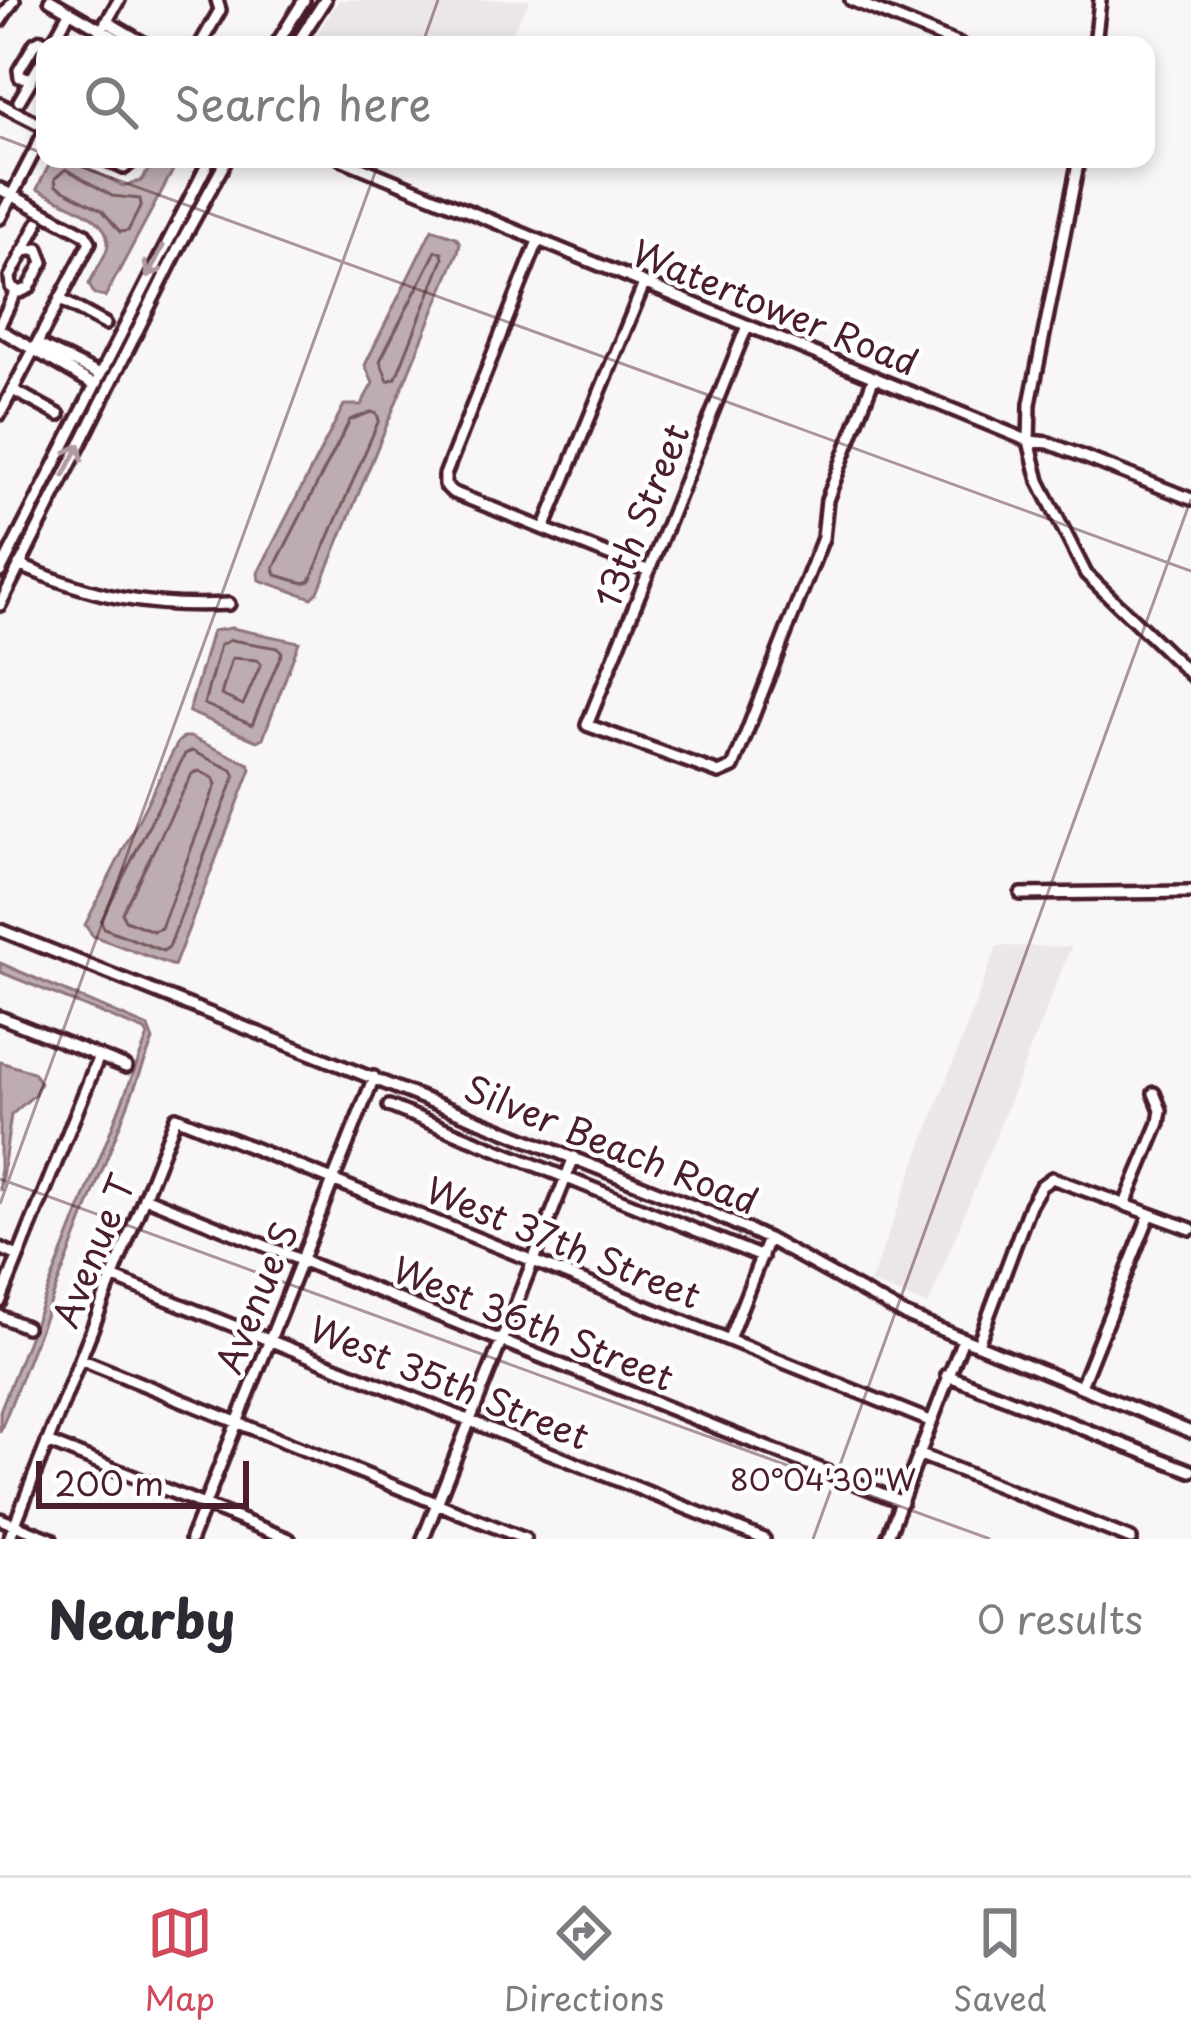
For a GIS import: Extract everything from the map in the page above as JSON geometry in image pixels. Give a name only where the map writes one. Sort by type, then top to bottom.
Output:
[{"type":"street","points":[[0,21],[14,0]]},
{"type":"street","points":[[50,0],[127,36]]},
{"type":"street","points":[[98,36],[119,0]]},
{"type":"street","points":[[205,36],[220,10],[217,0]]},
{"type":"street","points":[[282,36],[304,0]]},
{"type":"street","points":[[302,36],[325,0]]},
{"type":"street","points":[[851,0],[939,36]]},
{"type":"street","points":[[1085,0],[1100,3],[1096,36]]},
{"type":"street","points":[[55,36],[70,11]]},
{"type":"street","points":[[104,26],[117,36]]},
{"type":"street","points":[[32,78],[23,80],[19,70],[36,42]]},
{"type":"street","points":[[19,100],[36,71]]},
{"type":"street","points":[[0,104],[36,124]]},
{"type":"street","points":[[0,218],[36,146]]},
{"type":"street","points":[[205,168],[3,560],[113,599],[175,607],[229,604]]},
{"type":"street","points":[[0,605],[222,168]]},
{"type":"street","name":"Watertower Road","points":[[363,168],[1029,441],[1049,443],[1191,499]]},
{"type":"street","points":[[1077,168],[1032,397],[1029,441],[1039,481],[1086,574],[1191,675]]},
{"type":"street","points":[[0,189],[89,239],[38,348],[0,414]]},
{"type":"street","points":[[38,224],[10,277],[16,291],[0,327],[68,359],[96,379]]},
{"type":"street","points":[[538,241],[445,484],[452,492],[649,571]]},
{"type":"street","points":[[16,291],[29,288],[43,262],[38,249],[23,251]]},
{"type":"street","points":[[544,529],[644,284]]},
{"type":"street","points":[[61,300],[105,324]]},
{"type":"street","name":"13th Street","points":[[747,326],[587,725],[724,773],[733,766],[824,538],[827,500],[874,377]]},
{"type":"street","points":[[38,348],[38,356],[96,379]]},
{"type":"street","points":[[13,390],[59,415]]},
{"type":"street","points":[[1021,894],[1191,892]]},
{"type":"street","name":"Silver Beach Road","points":[[0,930],[574,1157],[768,1239],[905,1316],[1191,1432]]},
{"type":"street","points":[[0,1017],[126,1067]]},
{"type":"street","points":[[0,1302],[99,1056]]},
{"type":"street","name":"Avenue S","points":[[191,1539],[374,1077]]},
{"type":"street","points":[[1125,1204],[1159,1123],[1161,1110],[1154,1093]]},
{"type":"street","name":"Silver Beach Road","points":[[389,1106],[762,1256]]},
{"type":"street","name":"West 37th Street","points":[[176,1117],[930,1420]]},
{"type":"street","name":"Avenue T","points":[[9,1539],[176,1117]]},
{"type":"street","points":[[423,1539],[574,1157]]},
{"type":"street","points":[[978,1344],[1030,1204],[1052,1178],[1191,1229]]},
{"type":"street","name":"West 36th Street","points":[[144,1197],[902,1502]]},
{"type":"street","points":[[1081,1386],[1150,1214]]},
{"type":"street","points":[[729,1339],[768,1239]]},
{"type":"street","points":[[0,1248],[18,1256]]},
{"type":"street","name":"West 35th Street","points":[[112,1277],[764,1539]]},
{"type":"street","points":[[0,1316],[26,1327]]},
{"type":"street","points":[[887,1539],[963,1339]]},
{"type":"street","points":[[80,1359],[525,1539]]},
{"type":"street","points":[[947,1375],[1191,1471]]},
{"type":"street","points":[[47,1442],[289,1539]]},
{"type":"street","points":[[918,1454],[1131,1539]]},
{"type":"street","points":[[0,1519],[51,1539]]},
{"type":"shaded area","points":[[339,0],[530,0],[510,36],[316,36]]},
{"type":"shaded area","points":[[997,946],[1071,947],[928,1305],[870,1283]]},
{"type":"water","points":[[48,168],[87,168],[123,186],[141,181],[150,168],[174,168],[105,297],[94,294],[89,284],[107,249],[103,228],[83,212],[37,189]]},
{"type":"water","points":[[432,229],[456,237],[458,252],[318,592],[312,598],[259,580],[258,573],[344,405],[361,405],[373,383],[365,365]]},
{"type":"water","points":[[231,628],[299,642],[263,738],[257,741],[189,712],[212,631]]},
{"type":"water","points":[[184,737],[249,764],[251,769],[174,966],[93,936],[85,925]]},
{"type":"water","points":[[0,963],[148,1027],[153,1040],[0,1432],[0,1411],[148,1036],[0,972]]},
{"type":"water","points":[[0,1062],[33,1072],[40,1083],[34,1095],[11,1115],[0,1191]]}]
